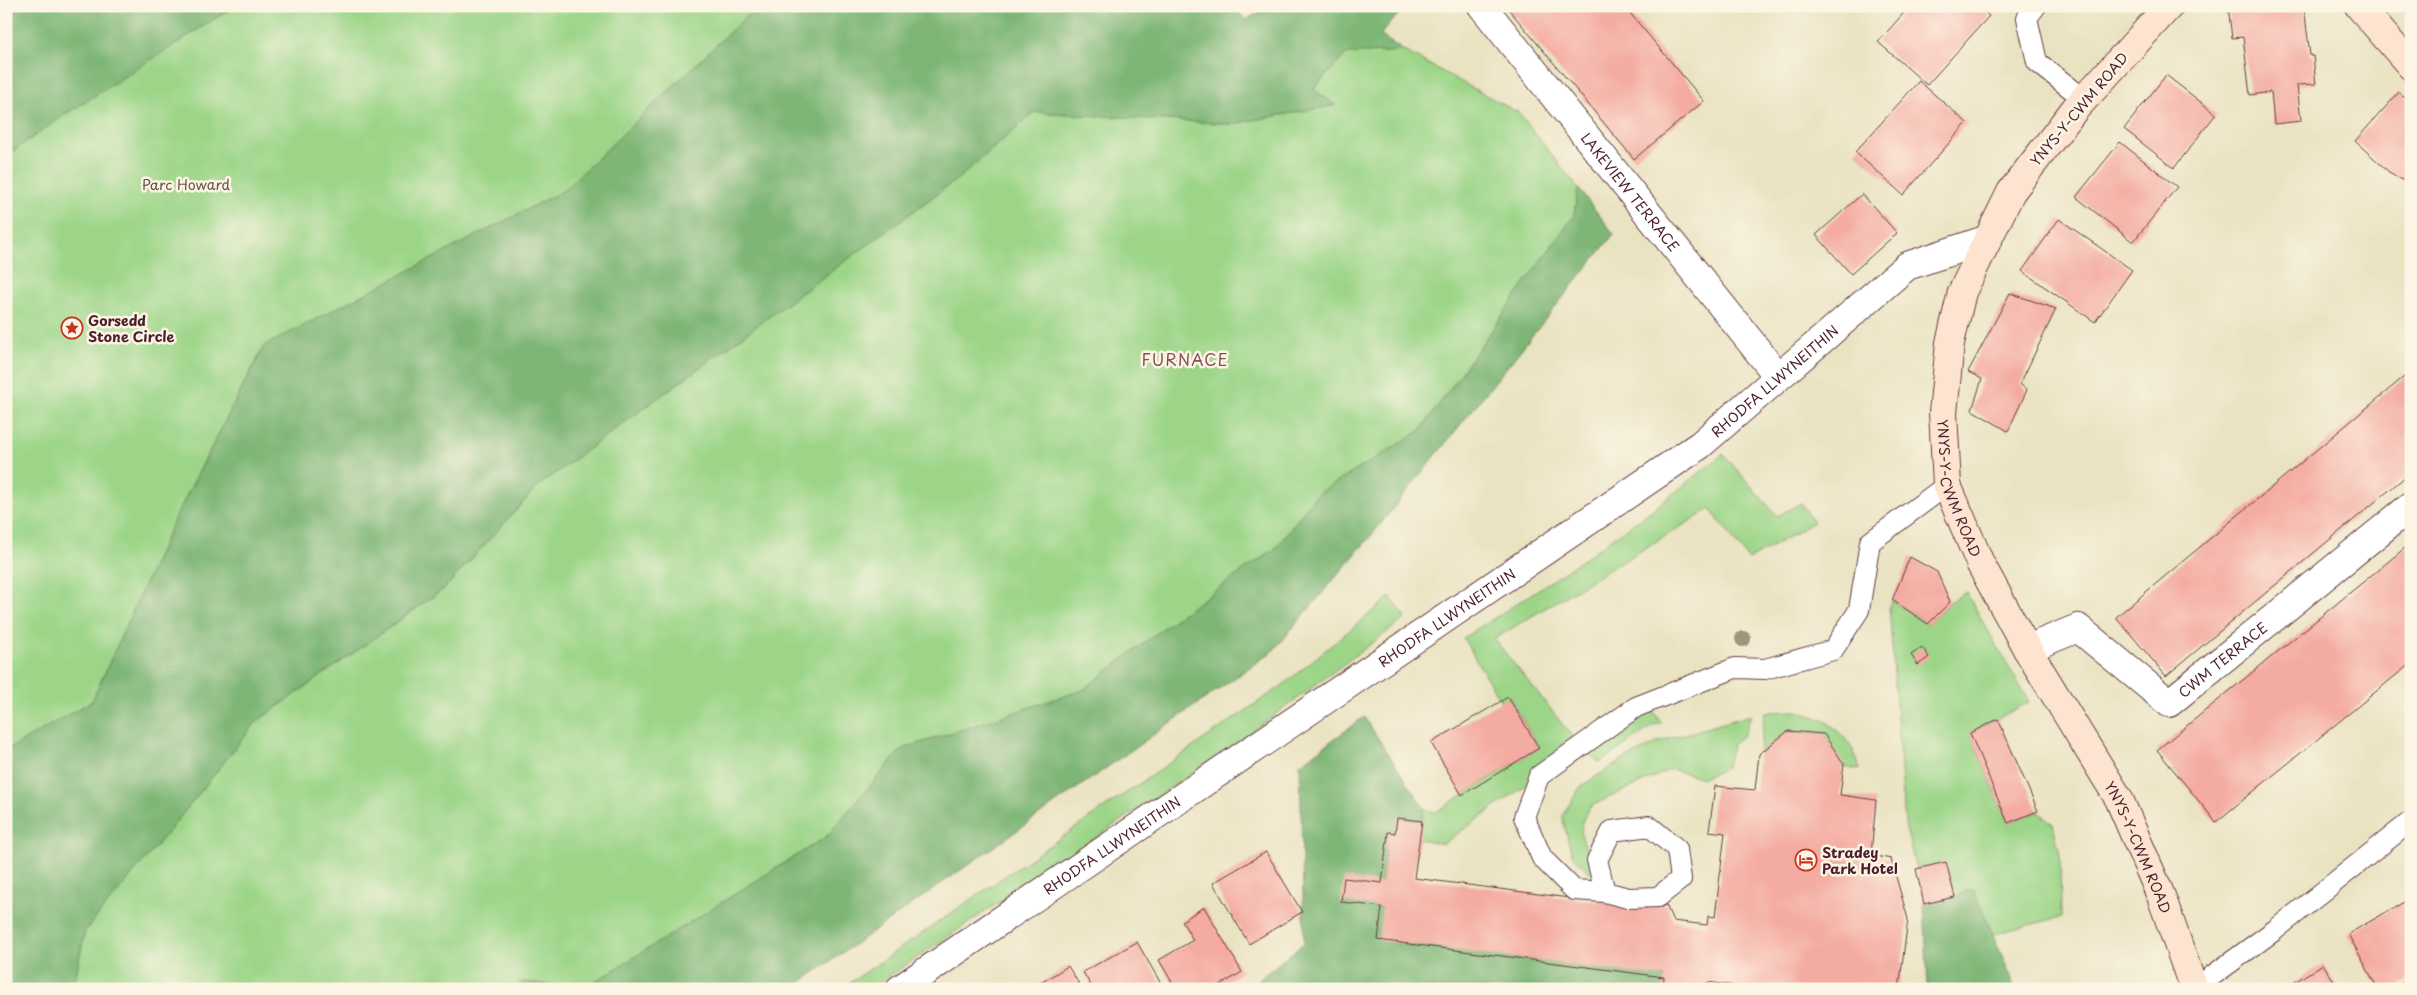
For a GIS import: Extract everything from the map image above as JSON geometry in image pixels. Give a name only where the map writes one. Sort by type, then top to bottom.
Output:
[{"type":"main road","name":"YNYS-Y-CWM ROAD","points":[[2169,6],[2084,99],[2010,192],[1985,240],[1962,292],[1950,343],[1943,413],[1947,485],[1980,563],[2027,649],[2119,799],[2161,896],[2194,989]]},
{"type":"main road","points":[[2358,6],[2411,66]]},
{"type":"street","name":"LAKEVIEW TERRACE","points":[[1482,6],[1778,376]]},
{"type":"street","name":"RHODFA LLWYNEITHIN","points":[[900,989],[1700,445],[1907,266],[1985,240]]},
{"type":"street","name":"CWM TERRACE","points":[[2027,649],[2078,628],[2168,704],[2411,506]]},
{"type":"lane","points":[[2036,6],[2027,18],[2037,62],[2084,99]]},
{"type":"lane","points":[[1605,892],[1597,860],[1612,831],[1649,826],[1678,849],[1681,879],[1658,897],[1628,898],[1605,892],[1574,890],[1542,858],[1524,817],[1539,776],[1636,708],[1735,668],[1765,669],[1833,650],[1859,610],[1870,542],[1947,485]]},
{"type":"lane","points":[[2194,989],[2275,930],[2411,821]]},
{"type":"green space","name":"Parc Howard","points":[[6,6],[757,6],[565,190],[264,346],[175,518],[92,701],[6,751]]},
{"type":"green space","points":[[6,6],[235,6],[66,114],[6,156]]},
{"type":"green space","points":[[757,6],[1232,6],[1246,20],[1271,6],[1406,6],[1380,35],[1404,51],[1346,54],[1313,89],[1336,105],[1231,124],[1035,112],[960,177],[539,485],[445,588],[256,722],[173,826],[85,931],[73,989],[6,989],[6,751],[92,701],[175,518],[264,346],[564,190]]},
{"type":"green space","points":[[1404,51],[1519,113],[1578,188],[1574,215],[1420,431],[1316,495],[1276,548],[1179,616],[1083,690],[902,749],[826,837],[585,989],[522,982],[513,989],[73,989],[85,931],[173,826],[256,722],[445,588],[539,485],[960,177],[1035,112],[1233,124],[1335,105],[1313,90],[1346,54]]},
{"type":"green space","points":[[1578,188],[1614,234],[1370,537],[1273,651],[791,989],[513,989],[522,982],[585,988],[826,837],[902,749],[1083,690],[1179,616],[1276,548],[1316,495],[1420,431],[1574,215]]},
{"type":"green space","points":[[1723,454],[1777,516],[1801,503],[1814,522],[1749,560],[1710,509],[1494,639],[1580,746],[1648,703],[1661,723],[1651,727],[1600,763],[1580,747],[1443,844],[1419,839],[1424,808],[1434,813],[1539,748],[1509,697],[1501,702],[1463,638],[1596,550]]},
{"type":"green space","points":[[1966,592],[2029,702],[1970,733],[2008,823],[2038,811],[2053,824],[2060,855],[2061,917],[1993,934],[1955,897],[1946,863],[1916,869],[1905,824],[1889,606],[1892,600],[1928,624],[1950,602]]},
{"type":"green space","points":[[1390,597],[1406,618],[1238,742],[870,989],[841,989],[1283,685]]},
{"type":"green space","points":[[1797,711],[1817,717],[1835,729],[1852,748],[1859,770],[1844,767],[1824,734],[1788,731],[1759,754],[1765,712]]},
{"type":"green space","points":[[1751,715],[1745,733],[1732,746],[1726,768],[1703,778],[1671,769],[1591,806],[1582,824],[1583,841],[1603,872],[1595,878],[1572,855],[1562,816],[1581,786],[1621,761],[1661,741]]},
{"type":"green space","points":[[1364,717],[1424,808],[1422,821],[1397,818],[1395,833],[1388,832],[1382,883],[1382,907],[1664,977],[1663,989],[1247,989],[1304,943],[1300,764]]},
{"type":"green space","points":[[1973,888],[2012,979],[2013,989],[1928,989],[1924,904],[1955,897]]},
{"type":"building","points":[[1506,6],[1624,6],[1704,101],[1634,159]]},
{"type":"building","points":[[1910,6],[1978,6],[1989,16],[1927,85],[1878,42]]},
{"type":"building","points":[[2228,6],[2304,6],[2310,56],[2313,56],[2316,84],[2297,85],[2301,121],[2274,124],[2271,92],[2250,95],[2243,37],[2232,38]]},
{"type":"building","points":[[2166,75],[2216,114],[2174,168],[2124,129]]},
{"type":"building","points":[[1919,81],[1967,123],[1903,195],[1855,152]]},
{"type":"building","points":[[2399,92],[2411,103],[2411,185],[2389,172],[2355,141]]},
{"type":"building","points":[[2120,142],[2177,187],[2133,242],[2076,197]]},
{"type":"building","points":[[1862,194],[1897,233],[1851,274],[1816,235]]},
{"type":"building","points":[[2059,219],[2132,270],[2095,322],[2022,271]]},
{"type":"building","points":[[2010,293],[2056,309],[2020,384],[2027,390],[2008,431],[1972,410],[1982,379],[1968,372]]},
{"type":"building","points":[[2411,371],[2411,472],[2166,676],[2116,617]]},
{"type":"building","points":[[2411,543],[2411,663],[2216,822],[2157,750]]},
{"type":"building","points":[[1910,557],[1937,572],[1950,602],[1928,624],[1892,600]]},
{"type":"building","points":[[1922,647],[1929,657],[1918,665],[1911,655]]},
{"type":"building","points":[[1508,697],[1539,748],[1462,795],[1431,743]]},
{"type":"building","points":[[1998,719],[2038,811],[2008,823],[1970,733]]},
{"type":"building","name":"Stradey Park Hotel","points":[[1788,731],[1824,734],[1844,764],[1840,795],[1876,800],[1871,855],[1891,859],[1908,919],[1899,989],[1756,989],[1708,982],[1707,989],[1663,989],[1664,977],[1378,940],[1382,907],[1341,902],[1344,878],[1382,883],[1388,832],[1395,833],[1397,818],[1422,821],[1414,878],[1647,908],[1652,903],[1666,905],[1673,921],[1707,925],[1708,916],[1715,917],[1725,833],[1709,831],[1715,786],[1755,790],[1759,754]]},
{"type":"building","points":[[1266,852],[1302,912],[1249,944],[1213,883]]},
{"type":"building","points":[[1946,862],[1955,897],[1924,904],[1916,869]]},
{"type":"building","points":[[2411,898],[2411,978],[2392,989],[2378,989],[2348,934]]},
{"type":"building","points":[[1204,907],[1242,972],[1214,989],[1176,989],[1159,960],[1193,940],[1182,921]]},
{"type":"building","points":[[1137,942],[1164,989],[1093,989],[1083,972]]},
{"type":"building","points":[[2323,964],[2339,989],[2284,989]]},
{"type":"building","points":[[1068,966],[1082,989],[1031,989]]},
{"type":"place","name":"Gorsedd Stone Circle","points":[[72,328]]},
{"type":"place","name":"Stradey Park Hotel","points":[[1806,860]]},
{"type":"district","name":"FURNACE","points":[[1185,359]]}]
